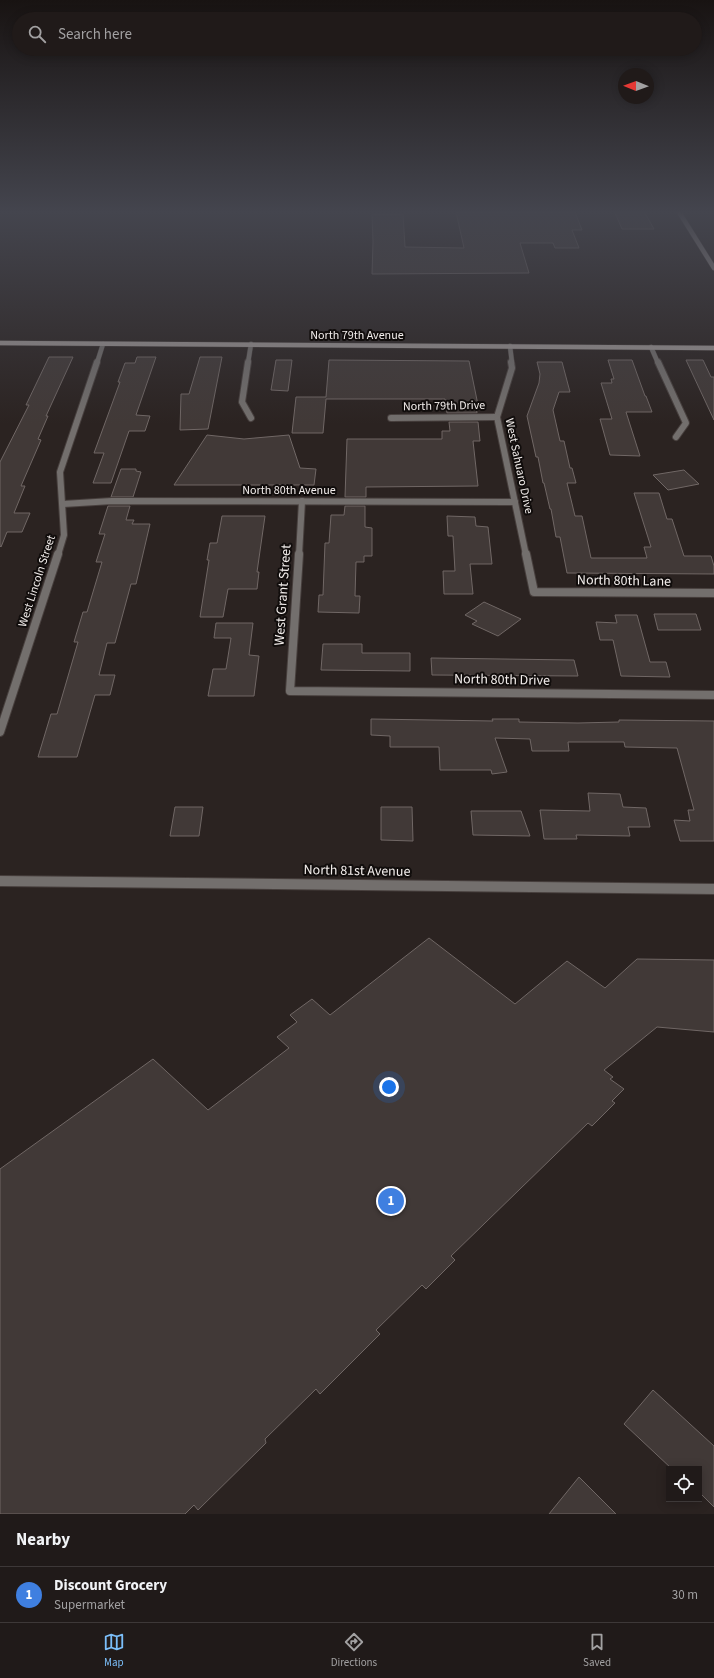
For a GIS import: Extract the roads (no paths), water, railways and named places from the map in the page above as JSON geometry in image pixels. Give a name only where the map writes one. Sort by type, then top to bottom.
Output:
[{"type":"street","name":"North 79th Avenue","points":[[0,343],[714,348]]},
{"type":"street","name":"West Lincoln Street","points":[[0,732],[64,535],[60,472],[103,344]]},
{"type":"street","points":[[251,344],[242,402],[251,418]]},
{"type":"street","name":"West Sahuaro Drive","points":[[510,346],[512,368],[497,417],[534,592]]},
{"type":"street","points":[[651,347],[686,423],[676,436]]},
{"type":"street","name":"North 79th Drive","points":[[391,418],[497,417]]},
{"type":"street","name":"North 80th Avenue","points":[[63,504],[112,501],[515,502]]},
{"type":"street","name":"West Grant Street","points":[[290,691],[302,501]]},
{"type":"street","name":"North 80th Lane","points":[[534,592],[714,594]]},
{"type":"street","name":"North 80th Drive","points":[[290,691],[714,695]]},
{"type":"street","name":"North 81st Avenue","points":[[0,881],[714,889]]},
{"type":"place","name":"Discount Grocery","points":[[391,1201]]}]
